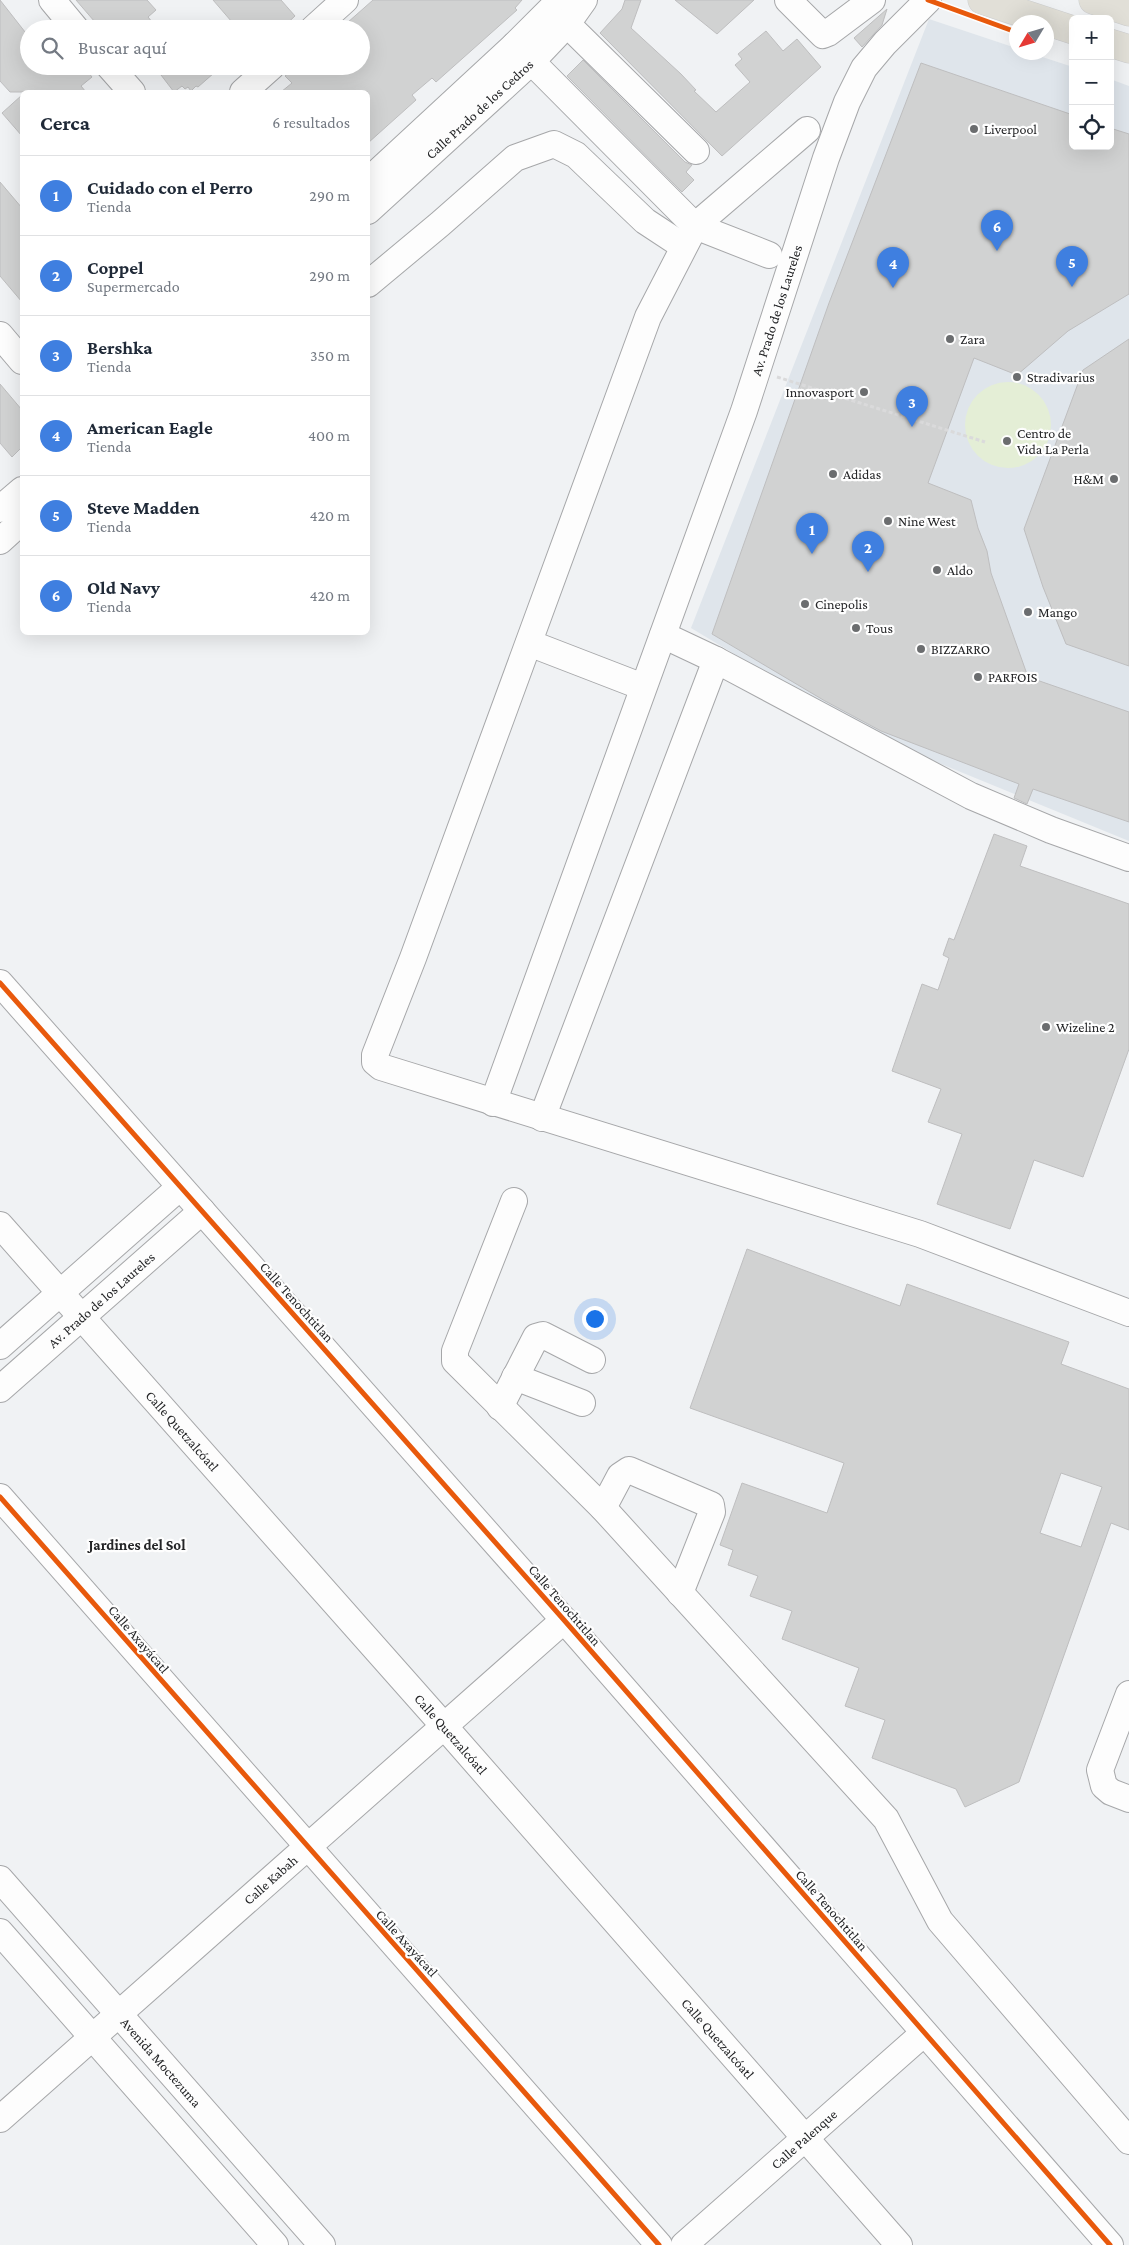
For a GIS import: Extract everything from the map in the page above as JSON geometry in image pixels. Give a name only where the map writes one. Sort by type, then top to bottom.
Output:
[{"type":"main road","points":[[982,0],[1069,29]]},
{"type":"main road","points":[[1093,0],[1127,8]]},
{"type":"main road","points":[[1114,44],[1129,49]]},
{"type":"street","points":[[52,0],[69,20]]},
{"type":"street","points":[[323,20],[345,0]]},
{"type":"street","name":"Calle Prado de los Cedros","points":[[370,209],[523,54],[558,0]]},
{"type":"street","name":"Calle Prado de los Cedros","points":[[370,179],[523,54],[567,24],[584,0]]},
{"type":"street","points":[[788,0],[823,35],[872,0]]},
{"type":"street","name":"Av. Prado de los Laureles","points":[[493,1103],[757,371],[826,158],[847,102],[869,62],[885,42],[928,0]]},
{"type":"street","points":[[567,24],[696,151]]},
{"type":"street","points":[[523,54],[689,236]]},
{"type":"street","points":[[117,75],[130,90]]},
{"type":"street","points":[[245,90],[262,75]]},
{"type":"street","points":[[806,130],[689,236],[648,317],[375,1062],[381,1067],[493,1103],[920,1234],[1129,1313]]},
{"type":"street","points":[[370,282],[515,158],[554,144],[576,155],[645,221],[689,236],[769,255]]},
{"type":"street","points":[[0,335],[20,358]]},
{"type":"street","points":[[0,509],[20,492]]},
{"type":"street","points":[[0,541],[20,523]]},
{"type":"street","points":[[662,638],[716,660],[971,796],[1051,830],[1129,858]]},
{"type":"street","points":[[528,642],[643,687]]},
{"type":"street","points":[[542,1118],[716,660]]},
{"type":"street","name":"Calle Tenochtitlan","points":[[0,983],[564,1620],[1110,2245]]},
{"type":"street","points":[[0,1346],[180,1187]]},
{"type":"street","points":[[514,1201],[454,1354],[455,1360],[603,1508],[886,1819],[940,1921],[1129,2141]]},
{"type":"street","name":"Av. Prado de los Laureles","points":[[0,1389],[202,1211]]},
{"type":"street","name":"Calle Quetzalcóatl","points":[[0,1225],[444,1726],[899,2245]]},
{"type":"street","points":[[500,1407],[534,1339],[539,1336],[592,1360]]},
{"type":"street","points":[[515,1377],[582,1403]]},
{"type":"street","points":[[603,1508],[620,1476],[629,1470],[711,1505],[712,1512],[680,1593]]},
{"type":"street","name":"Calle Axayácatl","points":[[0,1498],[659,2245]]},
{"type":"street","name":"Calle Kabah","points":[[0,2119],[564,1620]]},
{"type":"street","points":[[1129,1694],[1100,1770],[1104,1786],[1111,1792],[1129,1799]]},
{"type":"street","name":"Avenida Moctezuma","points":[[0,1879],[322,2245]]},
{"type":"street","points":[[0,1932],[274,2245]]},
{"type":"street","name":"Calle Palenque","points":[[684,2245],[924,2033]]},
{"type":"path","points":[[757,371],[986,442]]},
{"type":"shaded area","name":"Centro de Vida La Perla","points":[[929,19],[1009,46],[1009,60],[1052,60],[1069,66],[1069,150],[1114,150],[1114,80],[1129,86],[1129,841],[868,734],[691,628]]},
{"type":"green space","points":[[1008,382],[1024,385],[1032,389],[1044,401],[1048,409],[1051,425],[1048,441],[1044,449],[1032,461],[1024,465],[1008,468],[992,465],[984,461],[972,449],[968,441],[965,425],[968,409],[972,401],[984,389],[992,385]]},
{"type":"building","points":[[0,0],[20,26],[20,75],[90,75],[92,77],[81,86],[84,90],[20,90],[20,92],[10,92],[0,81]]},
{"type":"building","points":[[76,0],[147,0],[156,10],[148,17],[150,20],[93,20]]},
{"type":"building","points":[[213,0],[281,0],[295,16],[291,20],[230,20]]},
{"type":"building","points":[[373,0],[522,0],[515,8],[517,10],[436,82],[432,78],[412,95],[416,100],[370,141],[370,90],[283,90],[292,83],[285,76],[286,75],[370,75],[370,20],[350,20]]},
{"type":"building","points":[[625,0],[641,0],[631,28],[681,74],[696,90],[694,91],[716,112],[750,82],[735,65],[742,59],[738,54],[766,31],[783,51],[797,39],[821,67],[722,156],[600,33],[622,9]]},
{"type":"building","points":[[675,0],[754,0],[717,34]]},
{"type":"building","points":[[887,9],[882,25],[862,47],[854,38]]},
{"type":"building","points":[[583,60],[685,162],[692,165],[686,172],[694,180],[682,192],[567,76]]},
{"type":"building","name":"Centro de Vida La Perla","points":[[921,63],[1069,114],[1069,150],[1114,150],[1114,129],[1129,134],[1129,294],[1068,331],[1017,375],[974,358],[928,483],[971,500],[978,528],[987,551],[991,573],[1028,677],[1129,712],[1129,822],[1033,789],[1027,804],[1014,798],[1019,784],[881,731],[825,701],[712,634],[829,303]]},
{"type":"building","points":[[161,75],[212,75],[192,90],[188,87],[185,89],[182,86],[177,90],[172,90]]},
{"type":"building","points":[[20,97],[20,134],[2,113]]},
{"type":"building","points":[[0,182],[20,206],[20,300],[0,276]]},
{"type":"building","points":[[1129,339],[1129,666],[1066,644],[1043,587],[1024,529],[1083,370]]},
{"type":"building","points":[[0,384],[20,408],[20,449],[12,457],[0,443]]},
{"type":"building","name":"Wizeline 2","points":[[994,834],[1027,846],[1020,866],[1129,904],[1129,1049],[1083,1177],[1034,1160],[1010,1229],[937,1204],[962,1134],[928,1122],[941,1089],[892,1071],[922,984],[938,990],[949,958],[943,955],[949,938],[954,940]]},
{"type":"building","points":[[747,1249],[900,1306],[907,1284],[1069,1342],[1061,1364],[1129,1389],[1129,1530],[1111,1523],[1019,1782],[965,1807],[956,1789],[872,1758],[885,1720],[845,1706],[859,1668],[782,1639],[792,1611],[750,1596],[758,1576],[728,1565],[733,1550],[720,1545],[742,1483],[827,1513],[844,1463],[690,1408]],"holes":[[[1061,1473],[1102,1487],[1081,1547],[1040,1533]]]},
{"type":"cycle path","points":[[928,0],[1009,29]]},
{"type":"cycle path","points":[[0,983],[564,1620],[1110,2245]]},
{"type":"cycle path","points":[[0,1497],[659,2245]]},
{"type":"place","name":"Liverpool","points":[[974,129]]},
{"type":"place","name":"Old Navy","points":[[997,251]]},
{"type":"place","name":"Steve Madden","points":[[1072,287]]},
{"type":"place","name":"American Eagle","points":[[893,288]]},
{"type":"place","name":"Zara","points":[[950,339]]},
{"type":"place","name":"Stradivarius","points":[[1017,377]]},
{"type":"place","name":"Innovasport","points":[[864,392]]},
{"type":"place","name":"Bershka","points":[[912,427]]},
{"type":"place","name":"Centro de Vida La Perla","points":[[1007,441]]},
{"type":"place","name":"Adidas","points":[[833,474]]},
{"type":"place","name":"H&M","points":[[1114,479]]},
{"type":"place","name":"Nine West","points":[[888,521]]},
{"type":"place","name":"Cuidado con el Perro","points":[[812,554]]},
{"type":"place","name":"Aldo","points":[[937,570]]},
{"type":"place","name":"Coppel","points":[[868,572]]},
{"type":"place","name":"Cinepolis","points":[[805,604]]},
{"type":"place","name":"Mango","points":[[1028,612]]},
{"type":"place","name":"Tous","points":[[856,628]]},
{"type":"place","name":"BIZZARRO","points":[[921,649]]},
{"type":"place","name":"PARFOIS","points":[[978,677]]},
{"type":"place","name":"Wizeline 2","points":[[1046,1027]]},
{"type":"district","name":"Jardines del Sol","points":[[137,1545]]}]
